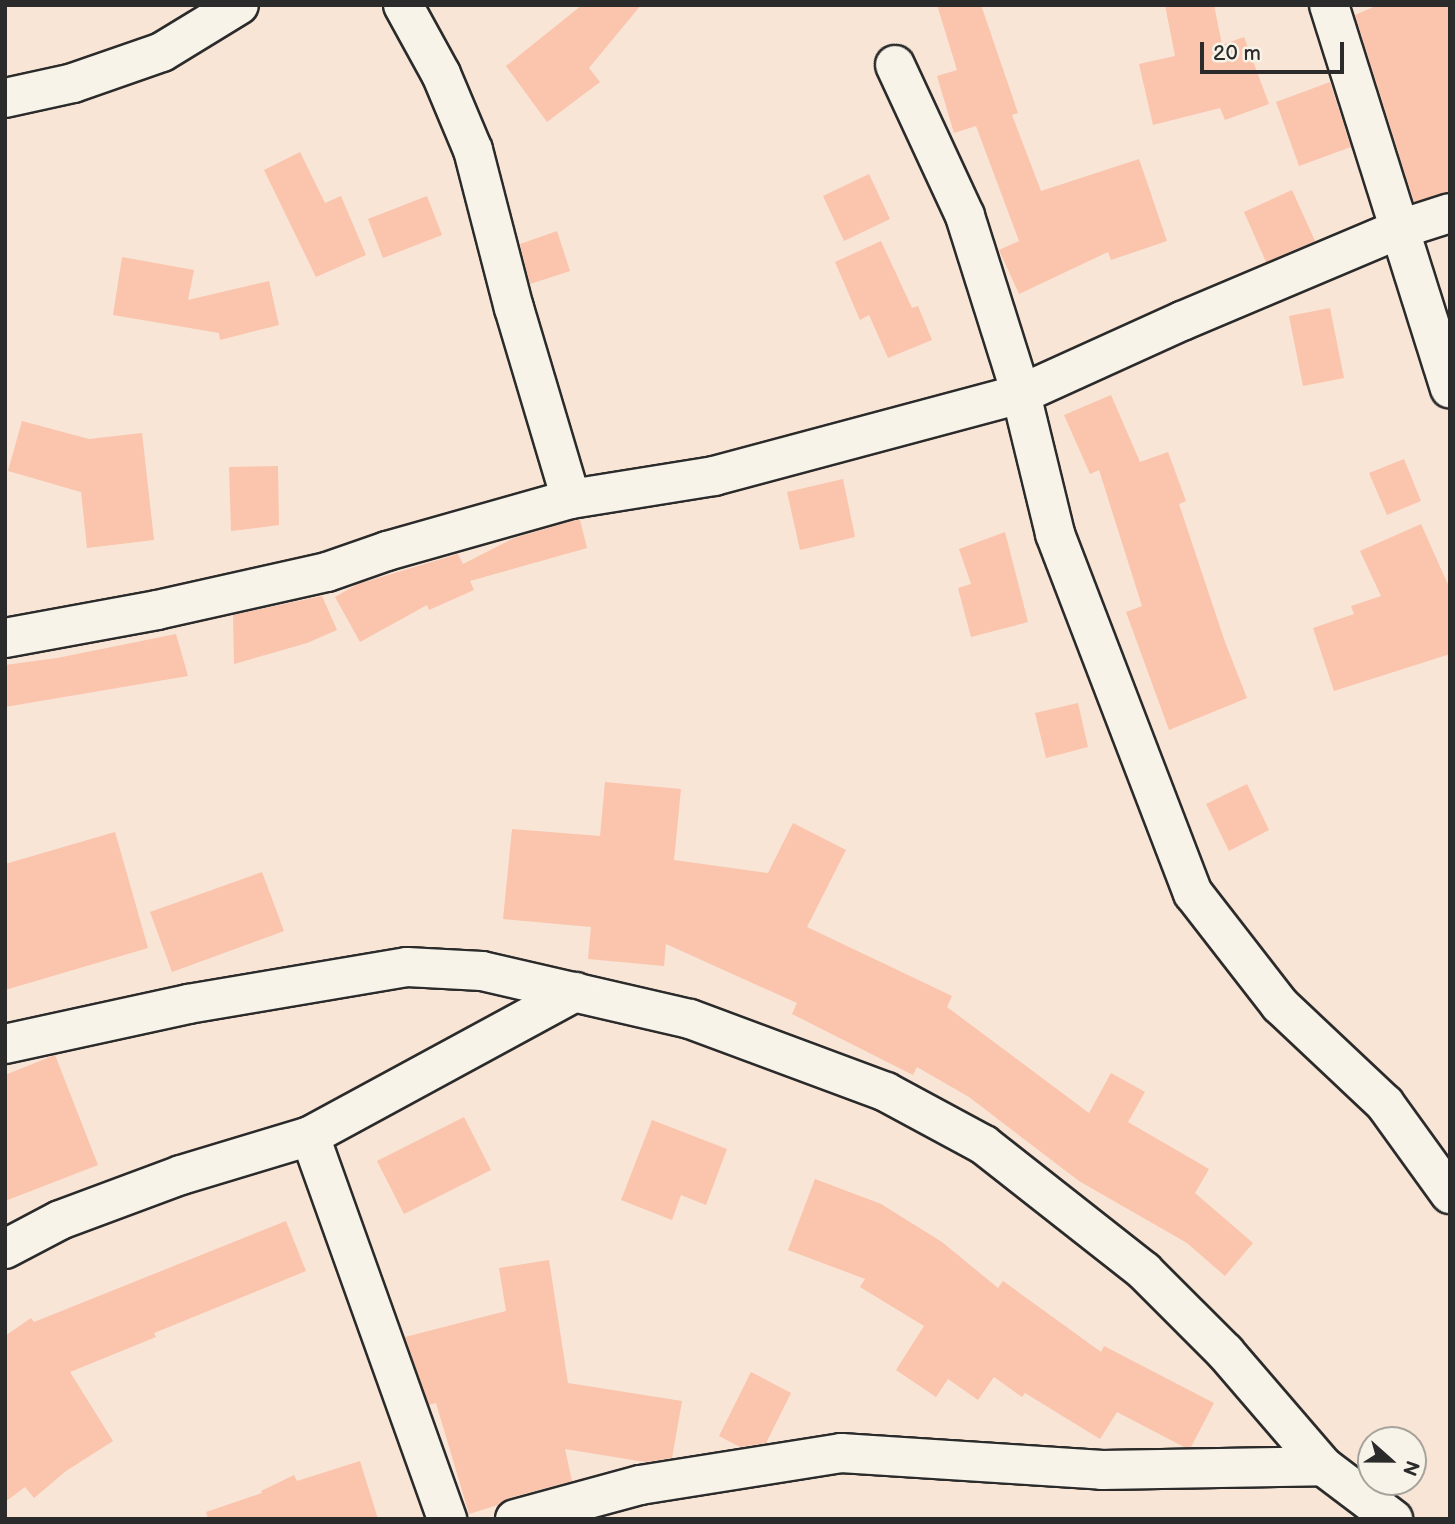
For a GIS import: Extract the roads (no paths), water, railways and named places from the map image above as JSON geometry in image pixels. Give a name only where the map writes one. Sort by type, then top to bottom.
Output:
[{"type":"street","points":[[5,98],[73,83],[162,52],[239,5]]},
{"type":"street","points":[[403,5],[441,74],[473,150],[514,308],[571,499]]},
{"type":"street","points":[[1329,5],[1450,388]]},
{"type":"street","points":[[895,65],[965,216],[1021,394],[1055,534],[1193,893],[1280,1005],[1385,1104],[1450,1194]]},
{"type":"street","points":[[5,638],[157,610],[327,572],[387,551],[571,499],[714,476],[1021,394],[1182,321],[1400,229],[1450,213]]},
{"type":"street","points":[[5,1044],[188,1004],[407,967],[482,971],[690,1019],[886,1092],[984,1145],[1144,1271],[1225,1352],[1323,1466],[1393,1519]]},
{"type":"street","points":[[5,1249],[60,1220],[157,1184],[310,1136],[575,992]]},
{"type":"street","points":[[310,1136],[447,1519]]},
{"type":"street","points":[[515,1519],[640,1485],[841,1453],[1101,1470],[1323,1466]]}]
